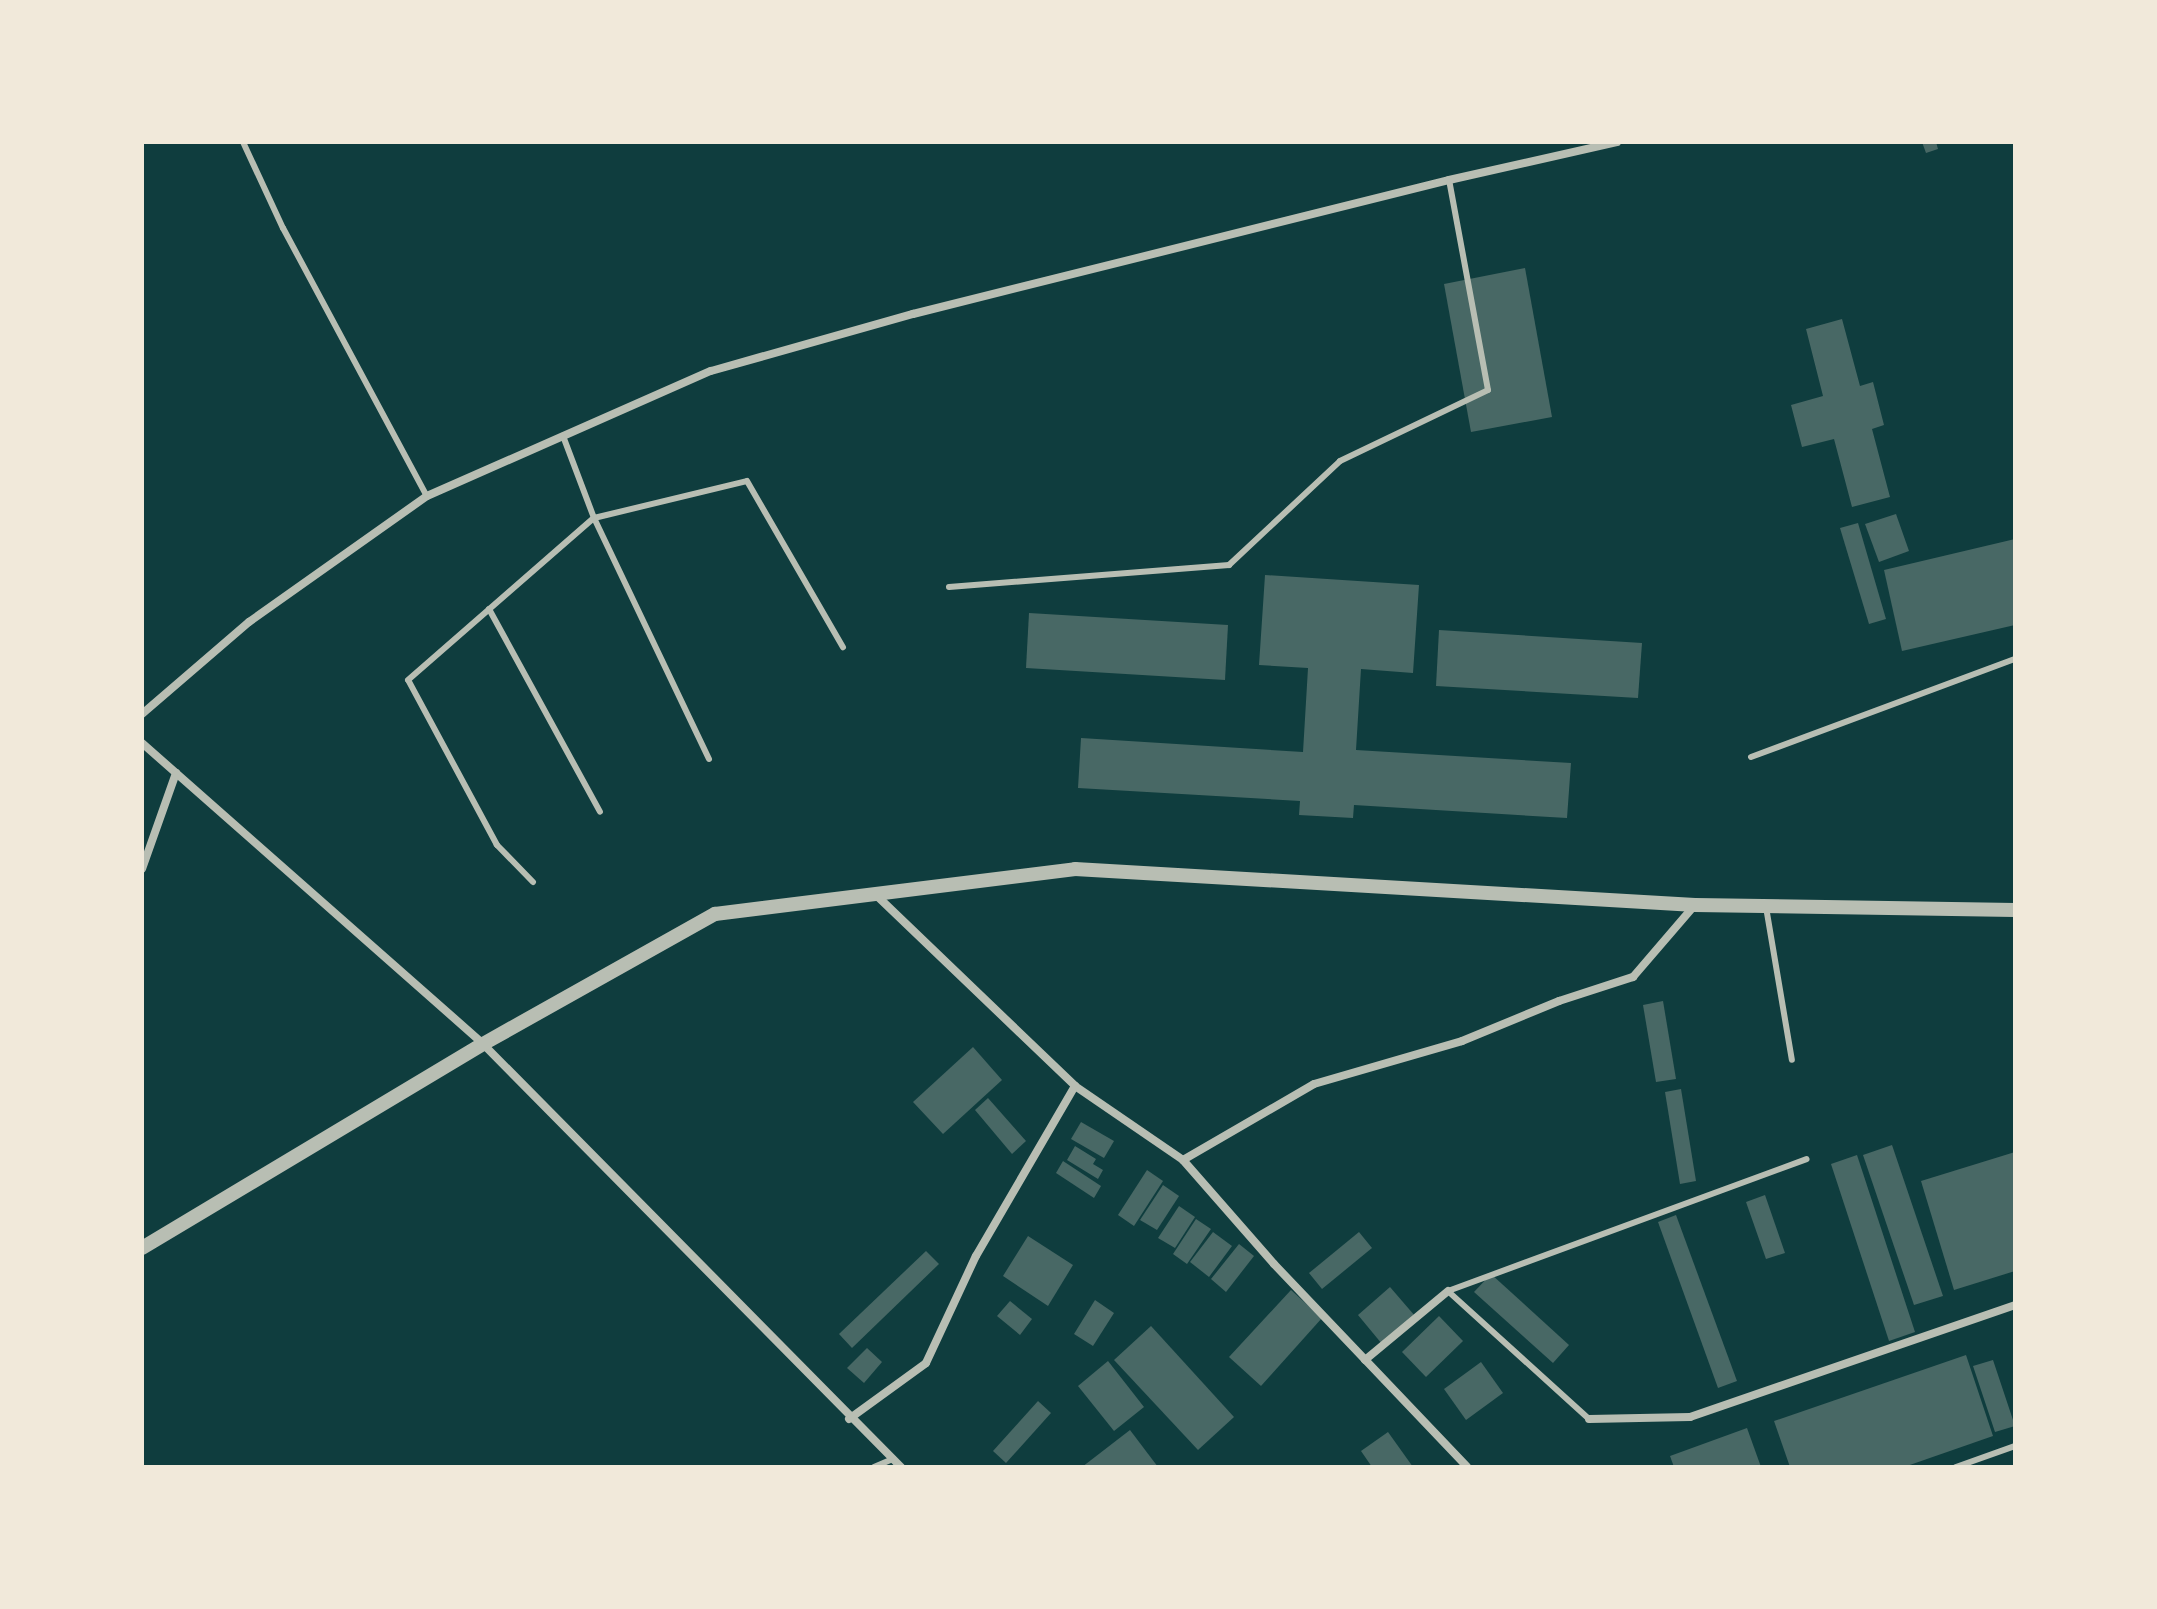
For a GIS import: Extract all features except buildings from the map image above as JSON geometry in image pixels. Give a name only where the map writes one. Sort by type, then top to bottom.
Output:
[{"type":"street","points":[[142,714],[249,622],[427,496],[711,371],[913,314],[1449,180],[1617,142]]},
{"type":"street","points":[[142,743],[483,1044],[849,1419],[901,1467]]},
{"type":"street","points":[[142,869],[176,773]]},
{"type":"street","points":[[142,1248],[483,1044],[715,914],[1075,869],[1695,905],[2015,910]]},
{"type":"street","points":[[875,894],[1075,1086],[1183,1160],[1274,1264],[1467,1467]]},
{"type":"street","points":[[1183,1160],[1314,1084],[1462,1041],[1559,1001],[1633,977],[1695,905]]},
{"type":"street","points":[[849,1419],[926,1363],[976,1256],[1075,1086]]},
{"type":"street","points":[[1365,1360],[1448,1291]]},
{"type":"street","points":[[1589,1419],[1690,1417],[2015,1305]]},
{"type":"lane","points":[[243,142],[283,228],[427,496]]},
{"type":"lane","points":[[949,587],[1229,565],[1340,461],[1488,390],[1449,180]]},
{"type":"lane","points":[[563,436],[594,518],[709,759]]},
{"type":"lane","points":[[533,882],[497,845],[408,680],[594,518],[747,481],[843,647]]},
{"type":"lane","points":[[489,609],[600,812]]},
{"type":"lane","points":[[1751,757],[2015,659]]},
{"type":"lane","points":[[1766,907],[1792,1060]]},
{"type":"lane","points":[[1589,1419],[1448,1291],[1807,1159]]},
{"type":"lane","points":[[1956,1467],[2015,1446]]},
{"type":"lane","points":[[874,1467],[893,1459]]}]
